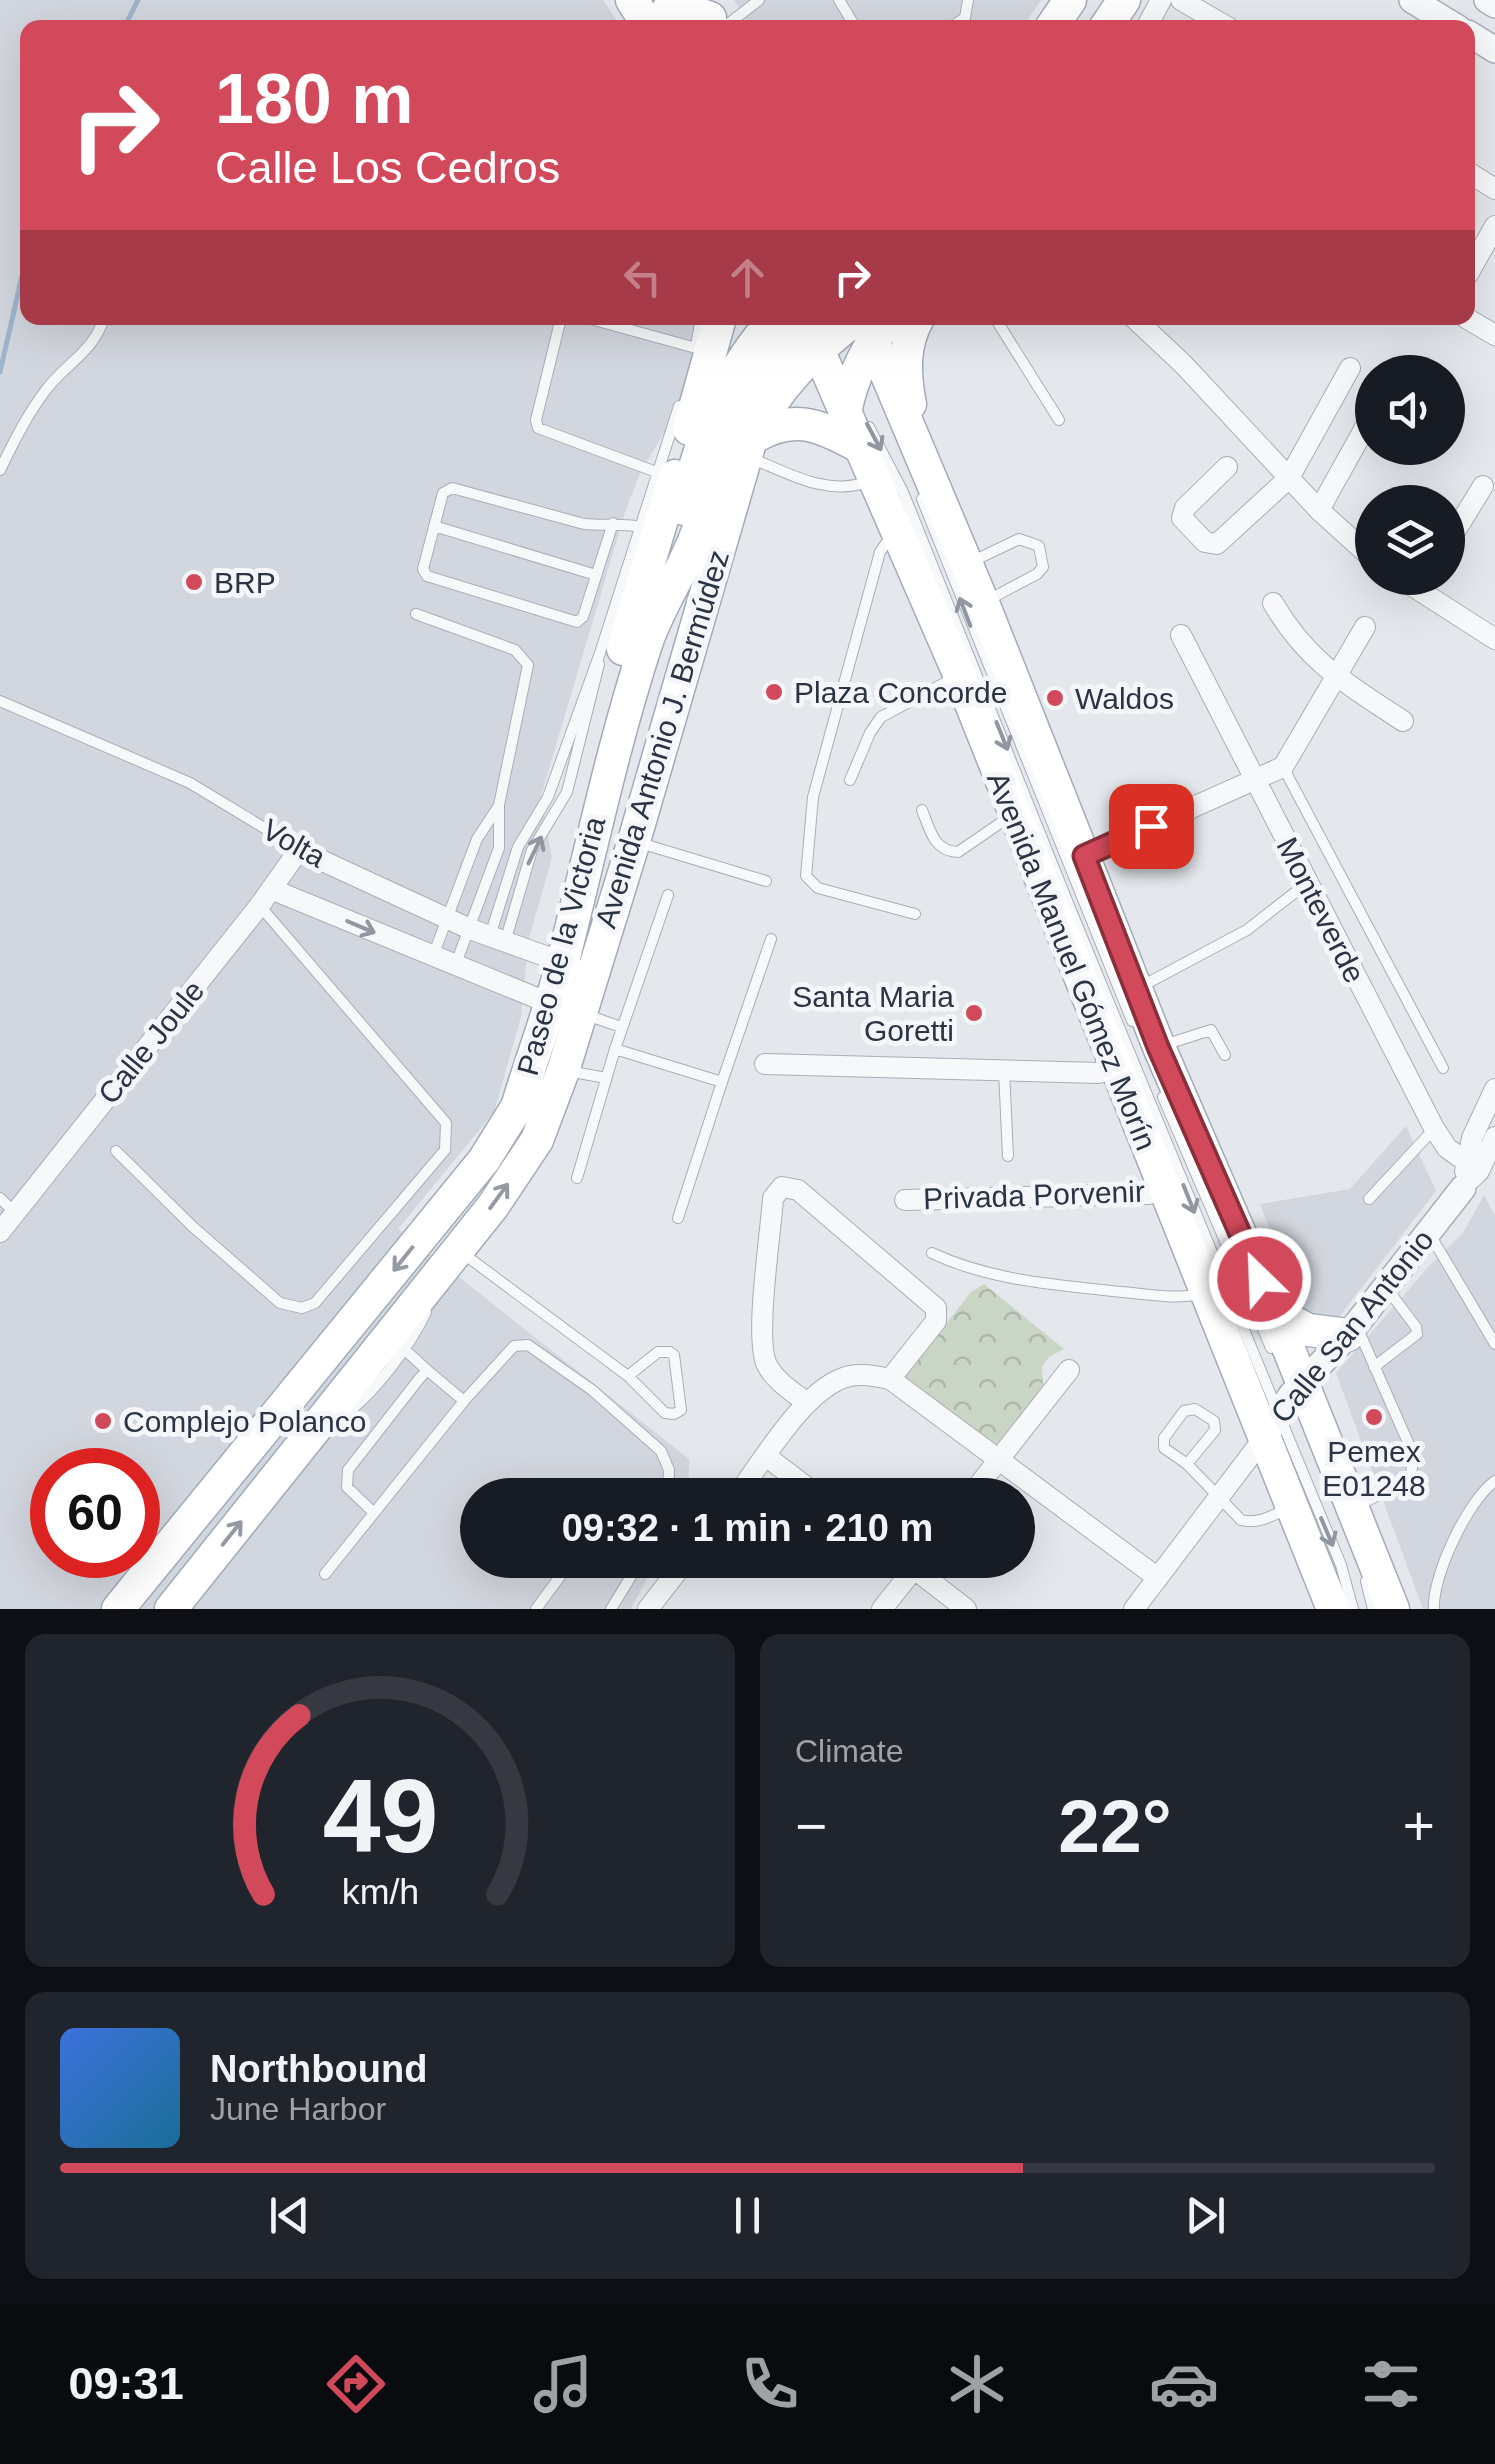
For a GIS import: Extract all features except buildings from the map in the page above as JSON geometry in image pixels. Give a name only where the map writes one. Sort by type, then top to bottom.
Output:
[{"type":"main road","points":[[632,0],[682,17]]},
{"type":"main road","points":[[1067,18],[1109,0]]},
{"type":"main road","points":[[601,795],[603,743],[618,665],[718,325]]},
{"type":"main road","points":[[915,325],[908,340],[905,374],[917,467]]},
{"type":"main road","points":[[614,899],[612,834],[667,640],[683,516],[711,418],[739,366],[843,354],[828,430],[810,424],[770,427],[748,447]]},
{"type":"main road","name":"Avenida Manuel Gómez Morín","points":[[843,354],[917,467],[966,565],[982,603],[1058,856],[1079,909],[1116,1068],[1255,1410],[1286,1404]]},
{"type":"main road","name":"Avenida Manuel Gómez Morín","points":[[843,354],[874,480],[960,676],[1013,814],[1058,856],[1079,909],[1136,989],[1147,1039],[1274,1312],[1293,1505],[1332,1609]]},
{"type":"main road","name":"Avenida Antonio J. Bermúdez","points":[[170,1609],[492,1206],[537,1140],[563,1070],[565,1009],[577,968],[614,899],[634,841],[748,447],[774,397],[843,354]]},
{"type":"main road","name":"Paseo de la Victoria","points":[[577,968],[601,795],[653,623],[671,594]]},
{"type":"main road","name":"Paseo de la Victoria","points":[[160,1557],[497,1142],[565,1009]]},
{"type":"main road","points":[[1274,1312],[1308,1330],[1352,1329]]},
{"type":"main road","name":"Avenida Manuel Gómez Morín","points":[[1286,1404],[1345,1509],[1394,1609]]},
{"type":"main road","name":"Paseo de la Victoria","points":[[118,1609],[143,1578]]},
{"type":"street","points":[[1181,0],[1215,20]]},
{"type":"street","points":[[1487,0],[1495,5]]},
{"type":"street","points":[[1427,4],[1448,20]]},
{"type":"street","points":[[1475,262],[1495,226]]},
{"type":"street","points":[[1141,325],[1355,543]]},
{"type":"street","points":[[1227,467],[1185,508],[1182,518],[1205,542],[1217,544],[1289,478],[1350,368]]},
{"type":"street","points":[[1319,510],[1355,445]]},
{"type":"street","points":[[1465,516],[1484,486]]},
{"type":"street","points":[[1437,595],[1495,639]]},
{"type":"street","points":[[1273,603],[1303,648],[1336,677],[1403,721]]},
{"type":"street","points":[[1058,856],[1255,782],[1284,767],[1365,627]]},
{"type":"street","name":"Monteverde","points":[[1181,635],[1434,1128],[1470,1174]]},
{"type":"street","name":"Volta","points":[[300,850],[488,936],[577,968]]},
{"type":"street","name":"Calle Joule","points":[[0,1232],[7,1206],[266,897],[300,850]]},
{"type":"street","name":"Volta","points":[[266,897],[565,1009]]},
{"type":"street","points":[[765,1064],[1099,1073],[1116,1068]]},
{"type":"street","points":[[1470,1174],[1472,1138],[1495,1089]]},
{"type":"street","points":[[1470,1174],[1495,1138]]},
{"type":"street","name":"Calle San Antonio","points":[[1134,1609],[1286,1404],[1386,1287],[1470,1174]]},
{"type":"street","points":[[807,1404],[776,1378],[768,1367],[762,1343],[773,1198],[782,1186],[798,1190],[936,1308],[936,1322],[890,1379]]},
{"type":"street","name":"Privada Porvenir","points":[[905,1200],[1148,1194],[1163,1190]]},
{"type":"street","points":[[984,1478],[1068,1370]]},
{"type":"street","points":[[750,1478],[807,1404],[842,1378],[872,1375],[890,1379],[1158,1578]]},
{"type":"street","points":[[767,1456],[796,1478]]},
{"type":"street","points":[[157,1578],[170,1609]]},
{"type":"street","points":[[648,1609],[672,1578]]},
{"type":"street","points":[[882,1609],[902,1578]]},
{"type":"street","points":[[930,1578],[966,1609]]},
{"type":"lane","points":[[682,17],[760,0]]},
{"type":"lane","points":[[0,470],[39,400],[90,347],[101,325]]},
{"type":"lane","points":[[559,325],[536,420],[538,428],[659,473]]},
{"type":"lane","points":[[612,325],[696,348]]},
{"type":"lane","points":[[690,366],[701,325]]},
{"type":"lane","points":[[999,325],[1059,420]]},
{"type":"lane","points":[[843,354],[1058,856]]},
{"type":"lane","points":[[454,966],[488,936],[567,792],[597,679],[600,653],[680,402]]},
{"type":"lane","points":[[748,447],[804,480],[828,487],[853,487],[874,480]]},
{"type":"lane","points":[[917,467],[1058,856]]},
{"type":"lane","points":[[613,523],[583,617],[573,622],[428,576],[423,569],[444,493],[452,488],[584,524],[613,523],[642,527]]},
{"type":"lane","points":[[434,526],[596,575]]},
{"type":"lane","points":[[898,528],[880,552],[825,750],[813,797],[806,876],[818,888],[915,914]]},
{"type":"lane","points":[[966,565],[1019,538],[1040,546],[1043,567],[1037,574],[982,603]]},
{"type":"lane","points":[[416,614],[516,650],[528,664],[499,805],[488,936]]},
{"type":"lane","points":[[850,780],[881,717],[960,676]]},
{"type":"lane","name":"Volta","points":[[0,701],[190,783],[300,850]]},
{"type":"lane","points":[[1284,767],[1443,1068]]},
{"type":"lane","points":[[433,957],[476,839],[499,805]]},
{"type":"lane","points":[[922,810],[937,845],[950,852],[958,852],[1013,814]]},
{"type":"lane","points":[[634,841],[766,881]]},
{"type":"lane","points":[[1136,989],[1247,930],[1308,883]]},
{"type":"lane","points":[[576,1178],[621,1027],[668,895]]},
{"type":"lane","points":[[116,1151],[192,1226],[280,1303],[302,1308],[315,1303],[445,1150],[446,1123],[266,897]]},
{"type":"lane","points":[[1079,909],[1147,1039],[1211,1030],[1225,1055]]},
{"type":"lane","points":[[1079,909],[1286,1404],[1353,1609]]},
{"type":"lane","points":[[678,1218],[771,940]]},
{"type":"lane","points":[[565,1009],[621,1027]]},
{"type":"lane","points":[[615,1049],[722,1082]]},
{"type":"lane","points":[[563,1070],[606,1078]]},
{"type":"lane","points":[[1004,1070],[1008,1156]]},
{"type":"lane","points":[[1158,1083],[1275,1357]]},
{"type":"lane","points":[[1370,1199],[1434,1128]]},
{"type":"lane","points":[[1428,1232],[1493,1338]]},
{"type":"lane","points":[[458,1249],[628,1376],[665,1413],[681,1410],[674,1356],[670,1352],[658,1352],[628,1376]]},
{"type":"lane","points":[[932,1253],[960,1266],[1012,1279],[1168,1296],[1189,1297],[1206,1292]]},
{"type":"lane","points":[[319,1423],[346,1414],[404,1350],[423,1319],[434,1278]]},
{"type":"lane","points":[[1374,1367],[1417,1334],[1416,1327],[1386,1287]]},
{"type":"lane","points":[[1352,1329],[1374,1367],[1415,1465],[1410,1479],[1345,1509],[1359,1558]]},
{"type":"lane","points":[[324,1574],[509,1349],[528,1345],[592,1390],[661,1451],[669,1478]]},
{"type":"lane","points":[[404,1350],[464,1401]]},
{"type":"lane","points":[[374,1513],[347,1487],[348,1470],[427,1370]]},
{"type":"lane","points":[[1187,1464],[1215,1430],[1214,1422],[1196,1409],[1184,1411],[1163,1442],[1164,1448],[1187,1464],[1241,1520],[1251,1523],[1266,1519],[1293,1505]]},
{"type":"lane","points":[[1434,1609],[1434,1594],[1472,1503],[1495,1481]]},
{"type":"lane","points":[[1364,1575],[1374,1609]]},
{"type":"lane","points":[[536,1609],[559,1578]]},
{"type":"lane","points":[[611,1609],[630,1578]]},
{"type":"shaded area","points":[[0,0],[603,0],[616,20],[20,20],[20,325],[708,325],[697,379],[641,471],[626,509],[541,796],[552,858],[529,938],[521,1017],[494,1112],[398,1229],[689,1459],[688,1478],[460,1478],[460,1578],[647,1578],[631,1609],[0,1609]]},
{"type":"shaded area","points":[[734,0],[1041,0],[1027,20],[747,20]]},
{"type":"shaded area","points":[[1406,1126],[1436,1191],[1336,1321],[1306,1319],[1260,1204],[1350,1189]]},
{"type":"shaded area","points":[[1484,1195],[1495,1216],[1495,1609],[1423,1609],[1336,1373],[1463,1233]]},
{"type":"green space","points":[[984,1284],[1064,1349],[1049,1357],[1042,1367],[1043,1385],[998,1446],[905,1377],[971,1292]]},
{"type":"waterway","points":[[128,20],[138,0]]},
{"type":"waterway","points":[[0,372],[20,285]]},
{"type":"place","name":"BRP","points":[[194,582]]},
{"type":"place","name":"Plaza Concorde","points":[[774,692]]},
{"type":"place","name":"Waldos","points":[[1055,698]]},
{"type":"place","name":"Santa Maria Goretti","points":[[974,1013]]},
{"type":"place","name":"Pemex E01248","points":[[1374,1417]]},
{"type":"place","name":"Complejo Polanco","points":[[103,1421]]},
{"type":"route","points":[[1151,826],[1084,856],[1158,1047],[1260,1279]]}]
